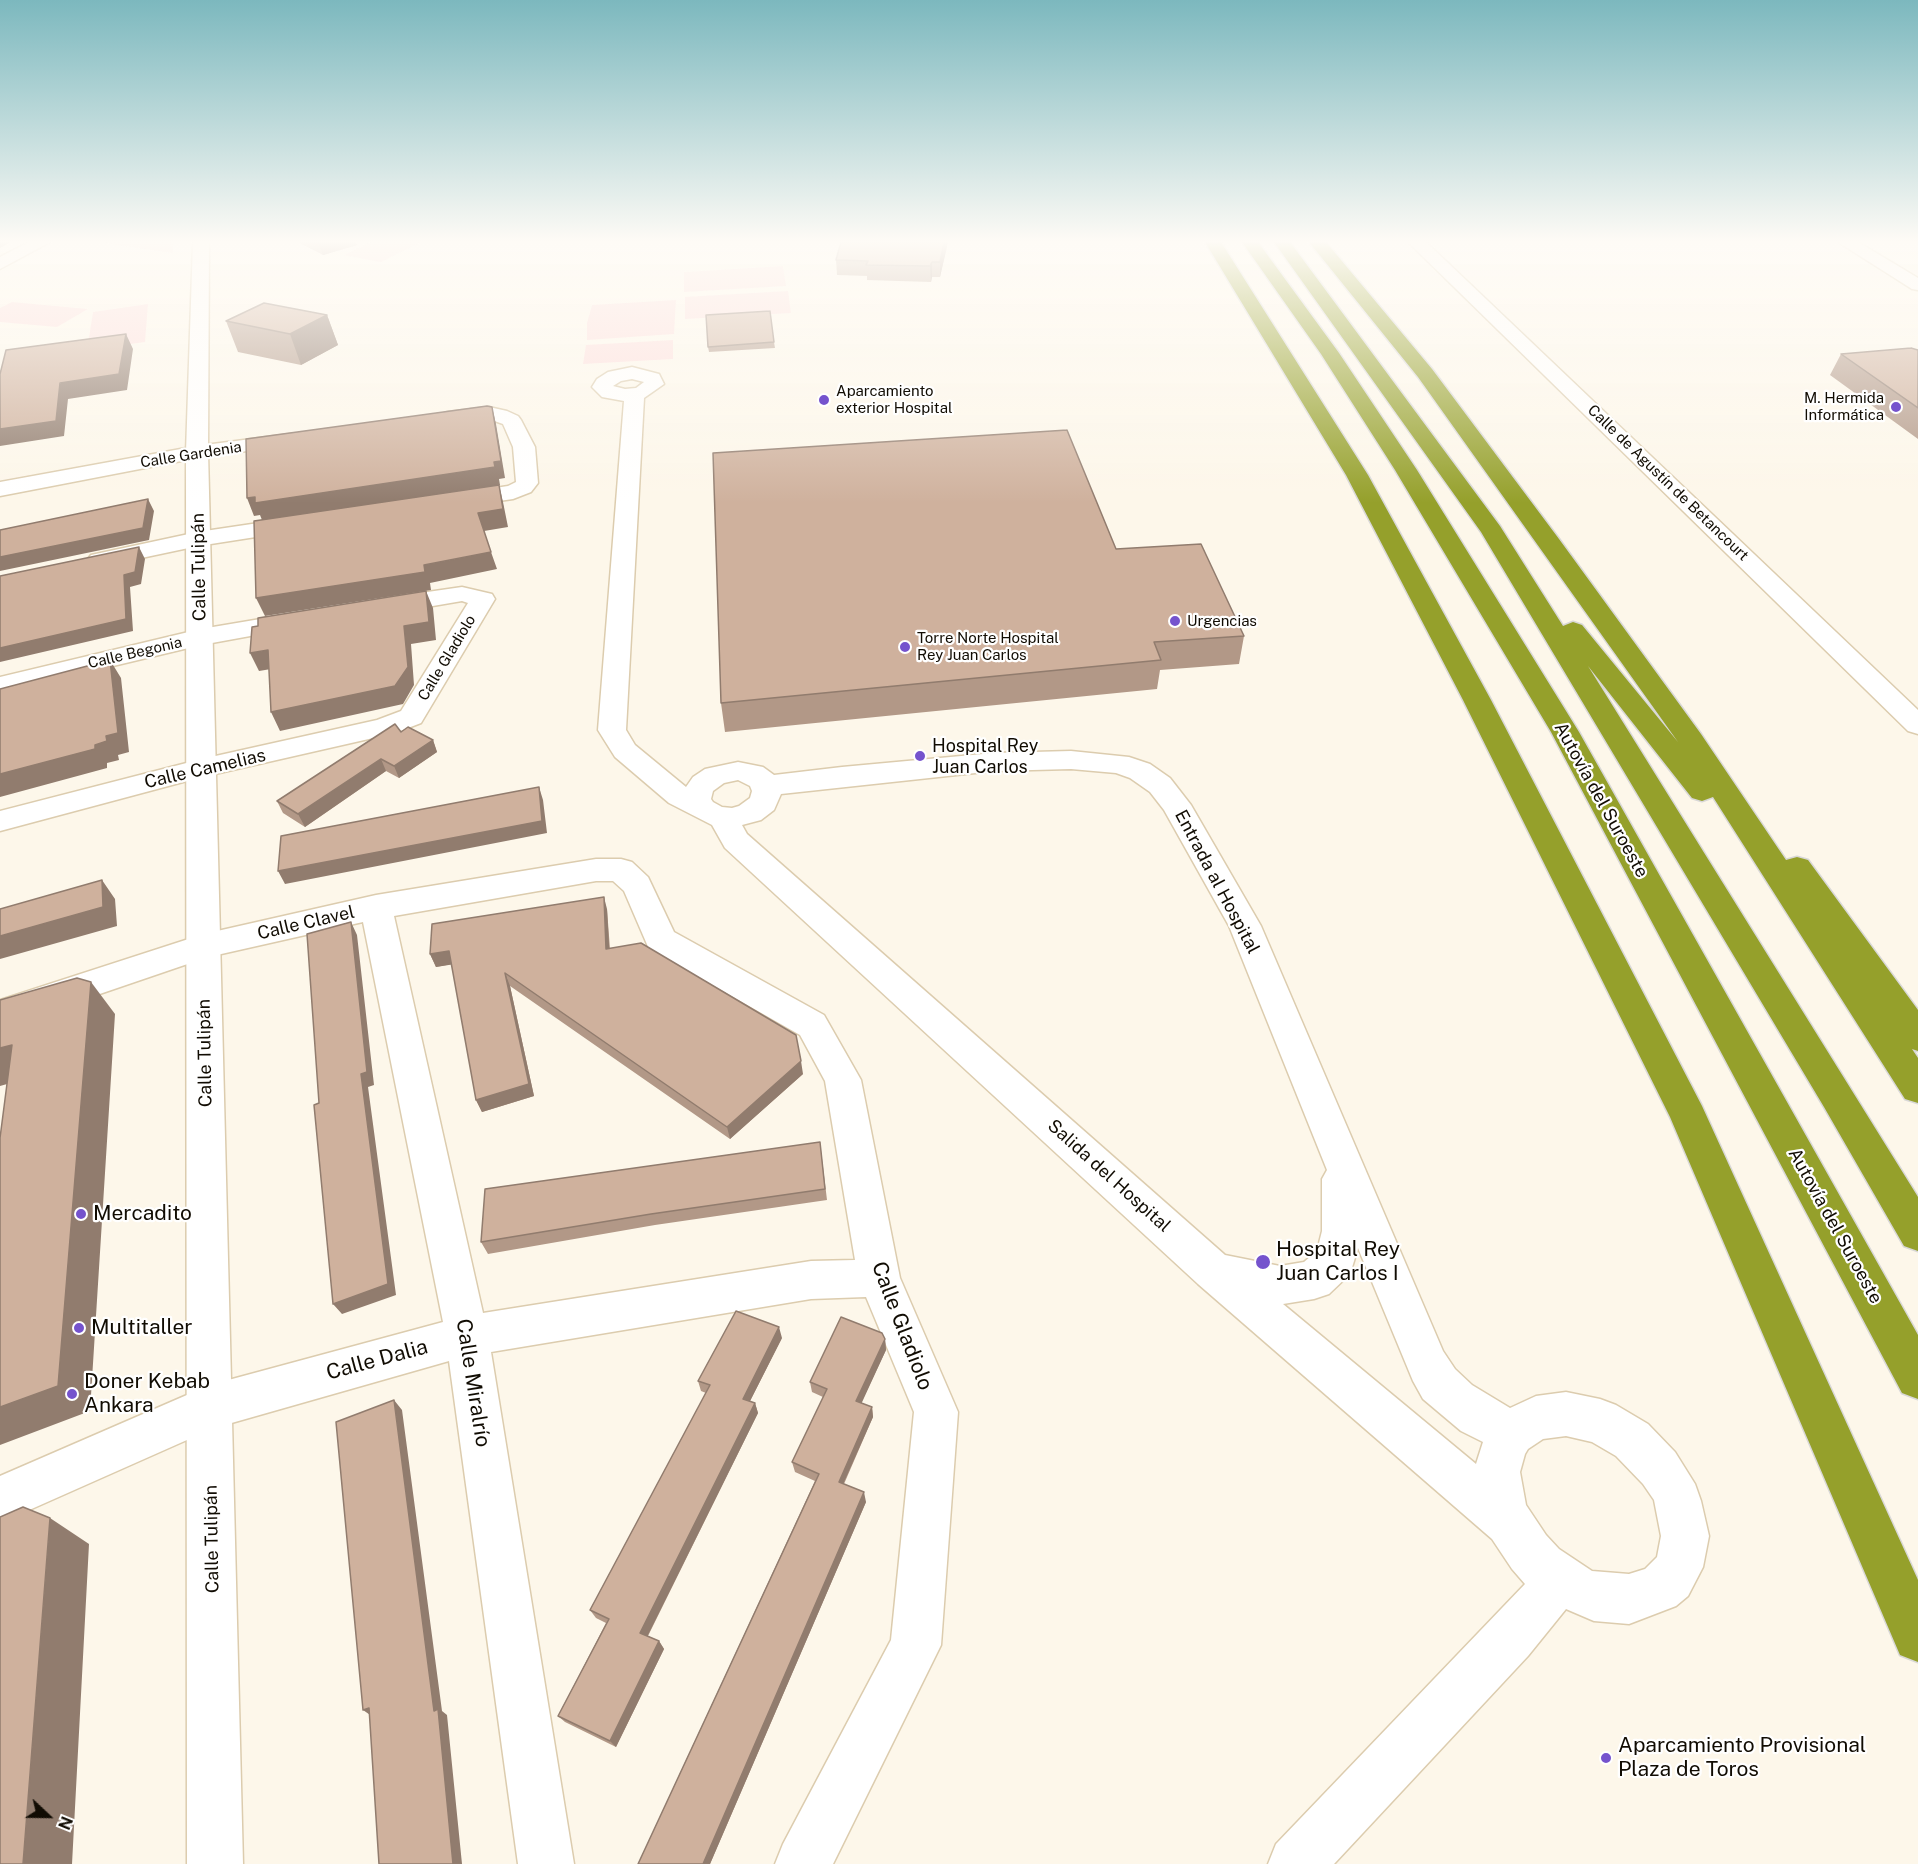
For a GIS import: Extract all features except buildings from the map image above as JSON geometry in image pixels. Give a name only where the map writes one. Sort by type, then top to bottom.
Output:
[{"type":"highway","points":[[1267,329],[1358,475],[1477,700],[1689,1117],[1918,1637]]},
{"type":"highway","name":"Autovía del Suroeste","points":[[1313,329],[1406,470],[1564,732],[1918,1378]]},
{"type":"highway","points":[[1345,329],[1492,531],[1811,926]]},
{"type":"highway","points":[[1389,329],[1425,373],[1551,544],[1691,740],[1918,1088]]},
{"type":"highway","points":[[1492,531],[1837,1096],[1918,1233]]},
{"type":"highway","points":[[1691,740],[1809,882],[1918,1037]]},
{"type":"street","name":"Calle Tulipán","points":[[199,329],[197,453],[216,1864]]},
{"type":"street","name":"Calle de Agustín de Betancourt","points":[[1507,329],[1918,724]]},
{"type":"street","points":[[634,395],[612,730],[625,751],[655,778],[679,796],[710,811],[741,816],[757,808],[766,797],[766,786],[759,777],[746,772],[730,772],[715,776],[699,788],[697,793],[710,811]]},
{"type":"street","points":[[430,504],[513,492],[526,483],[524,447],[511,420],[489,413],[431,421]]},
{"type":"street","name":"Calle Gardenia","points":[[0,489],[197,453],[314,437]]},
{"type":"street","points":[[78,564],[198,539],[324,520]]},
{"type":"street","name":"Calle Gladiolo","points":[[360,611],[462,594],[483,599],[411,717]]},
{"type":"street","name":"Calle Begonia","points":[[0,685],[201,637],[315,618]]},
{"type":"street","name":"Calle Camelias","points":[[0,821],[202,768],[385,727],[411,717]]},
{"type":"street","points":[[612,730],[669,765],[715,776]]},
{"type":"street","name":"Entrada al Hospital","points":[[766,786],[843,776],[994,762],[1094,761],[1119,764],[1140,771],[1160,785],[1176,805],[1245,926],[1428,1366],[1439,1384],[1478,1415],[1512,1433]]},
{"type":"street","name":"Salida del Hospital","points":[[710,811],[736,841],[1213,1270],[1328,1371],[1509,1522]]},
{"type":"street","name":"Calle Clavel","points":[[0,1014],[204,946],[376,907],[596,870],[621,870]]},
{"type":"street","name":"Calle Gladiolo","points":[[621,870],[638,885],[661,940],[812,1025],[843,1080],[879,1278],[936,1412],[916,1645],[803,1864]]},
{"type":"street","name":"Calle Miralrío","points":[[376,907],[467,1336],[546,1864]]},
{"type":"street","points":[[1213,1270],[1257,1282],[1280,1285],[1314,1280],[1335,1261],[1342,1231],[1342,1163]]},
{"type":"street","name":"Calle Dalia","points":[[0,1500],[210,1407],[467,1336],[811,1280],[879,1278]]},
{"type":"street","points":[[1566,1414],[1600,1421],[1632,1440],[1646,1453],[1670,1484],[1678,1501],[1685,1536],[1679,1567],[1671,1579],[1659,1589],[1629,1599],[1594,1596],[1558,1578],[1529,1552],[1509,1522],[1502,1505],[1497,1472],[1505,1444],[1512,1433],[1536,1418],[1566,1414]]},
{"type":"street","points":[[1296,1864],[1510,1638],[1543,1600],[1558,1578]]},
{"type":"shaded area","points":[[90,329],[146,329],[145,342],[87,350]]},
{"type":"shaded area","points":[[587,329],[674,329],[674,334],[587,340]]},
{"type":"shaded area","points":[[673,340],[673,359],[583,364],[586,345]]},
{"type":"place","name":"Aparcamiento exterior Hospital","points":[[824,400]]},
{"type":"place","name":"M. Hermida Informática","points":[[1896,407]]},
{"type":"place","name":"Urgencias","points":[[1175,621]]},
{"type":"place","name":"Torre Norte Hospital Rey Juan Carlos","points":[[905,647]]},
{"type":"place","name":"Hospital Rey Juan Carlos","points":[[920,756]]},
{"type":"place","name":"Mercadito","points":[[81,1214]]},
{"type":"place","name":"Hospital Rey Juan Carlos I","points":[[1263,1262]]},
{"type":"place","name":"Multitaller","points":[[79,1328]]},
{"type":"place","name":"Doner Kebab Ankara","points":[[72,1394]]},
{"type":"place","name":"Aparcamiento Provisional Plaza de Toros","points":[[1606,1758]]}]
